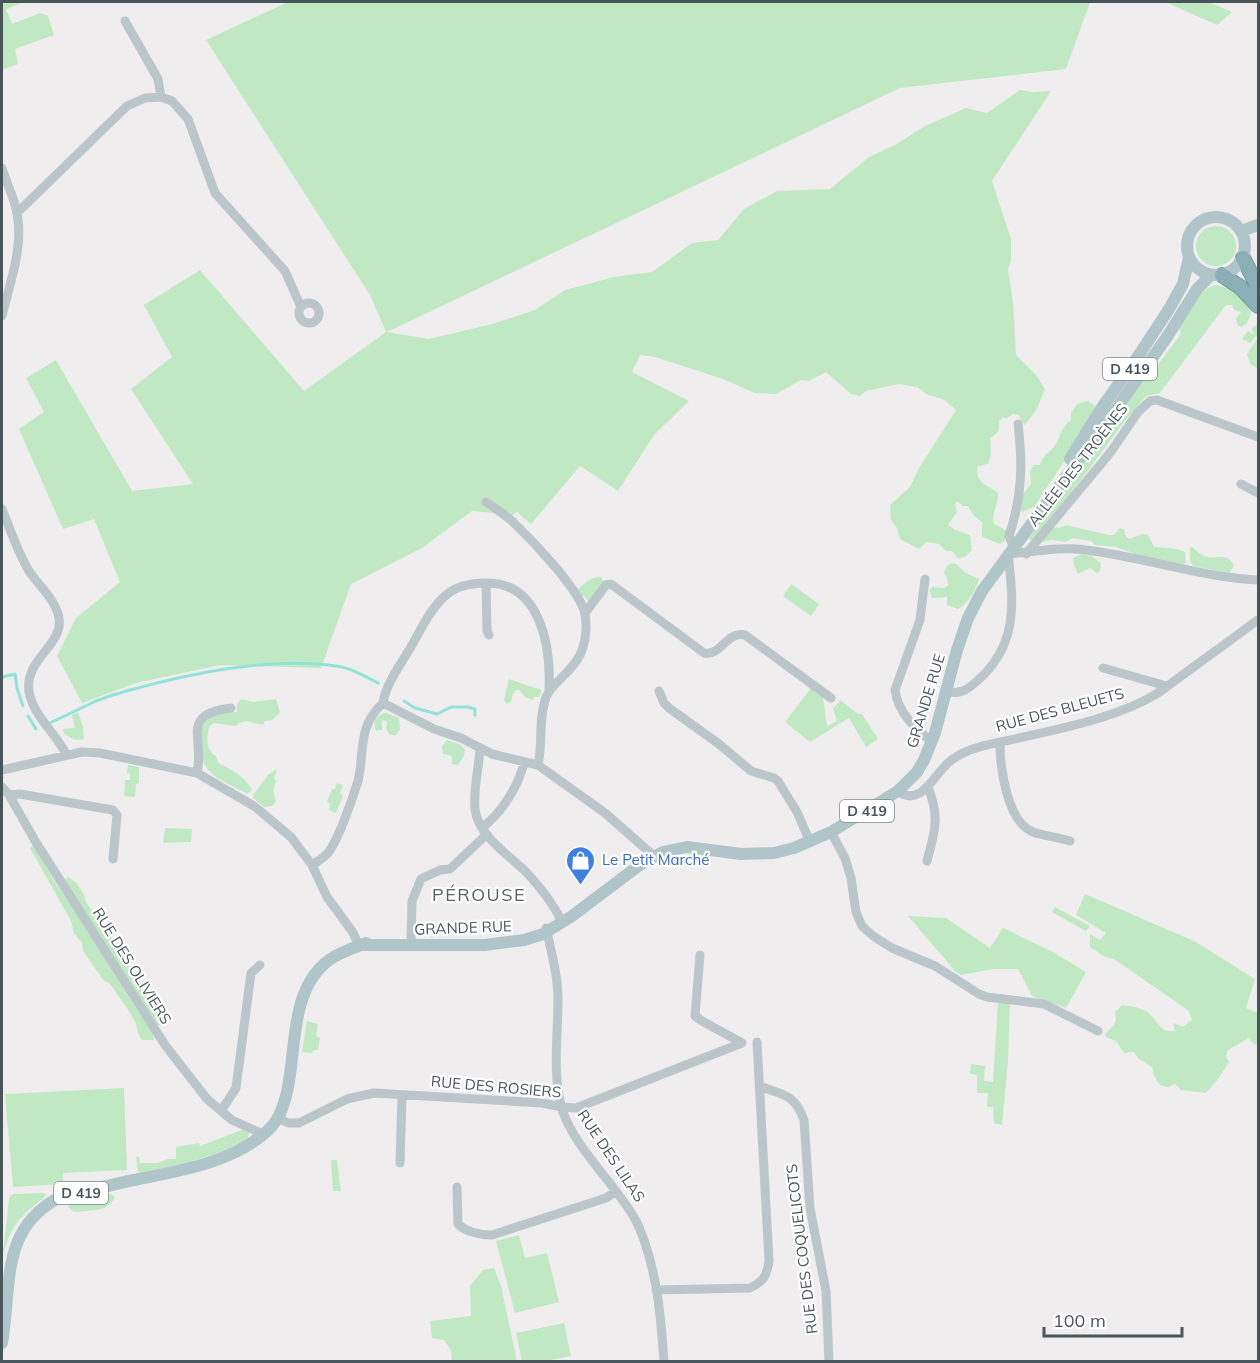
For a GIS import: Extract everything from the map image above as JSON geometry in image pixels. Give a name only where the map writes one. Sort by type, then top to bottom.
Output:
[{"type":"highway","points":[[1243,258],[1258,287]]},
{"type":"highway","points":[[1216,275],[1240,287],[1258,306]]},
{"type":"main road","points":[[1222,218],[1233,222],[1241,231],[1245,244],[1243,258],[1234,269],[1216,275],[1196,267],[1189,257],[1188,238],[1194,227],[1204,220],[1222,218]]},
{"type":"main road","points":[[1241,231],[1258,225]]},
{"type":"main road","name":"D 419","points":[[1061,477],[1103,406],[1142,352],[1169,309],[1183,284],[1189,257]]},
{"type":"main road","name":"D 419","points":[[1061,477],[1134,384],[1197,289],[1216,275]]},
{"type":"main road","name":"GRANDE RUE","points":[[2,1343],[11,1254],[18,1232],[29,1218],[58,1198],[189,1168],[244,1148],[263,1134],[278,1118],[284,1106],[298,1016],[305,989],[322,965],[340,953],[359,945],[492,945],[524,940],[552,927],[654,856],[671,849],[687,847],[741,854],[774,853],[810,842],[831,832],[898,790],[917,772],[932,742],[968,618],[982,591],[1061,477]]},
{"type":"main road","points":[[359,945],[370,941],[487,938],[552,927]]},
{"type":"street","points":[[125,21],[158,79],[161,97]]},
{"type":"street","points":[[16,209],[21,208],[127,106],[145,98],[161,97],[172,101],[188,119],[215,193],[285,271],[301,307]]},
{"type":"street","points":[[2,168],[16,209],[19,230],[18,250],[2,316]]},
{"type":"street","name":"ALLÉE DES TROÈNES","points":[[1026,554],[1110,453],[1138,412],[1150,400],[1158,400],[1258,437]]},
{"type":"street","points":[[947,691],[958,693],[969,687],[989,670],[1003,648],[1011,612],[1009,536],[1018,510],[1022,471],[1018,424]]},
{"type":"street","points":[[1241,484],[1258,493]]},
{"type":"street","points":[[486,502],[511,520],[546,558],[570,588],[585,613],[585,638],[580,656],[565,676],[549,690]]},
{"type":"street","points":[[2,508],[28,570],[54,605],[59,616],[60,624],[56,636],[34,665],[28,688],[35,708],[66,754]]},
{"type":"street","points":[[1010,550],[1026,554],[1060,549],[1084,549],[1194,571],[1258,580]]},
{"type":"street","points":[[926,579],[920,620],[897,679],[895,690],[897,702],[908,721],[932,742]]},
{"type":"street","points":[[486,583],[489,635]]},
{"type":"street","points":[[312,865],[328,852],[347,810],[357,781],[367,723],[372,714],[383,704],[384,694],[434,608],[444,596],[466,584],[486,583],[505,586],[518,593],[539,619],[547,642],[549,690],[540,722],[541,754],[538,765]]},
{"type":"street","points":[[585,613],[606,585],[611,584],[704,654],[715,652],[736,634],[745,634],[831,698]]},
{"type":"street","name":"RUE DES BLEUETS","points":[[928,787],[945,766],[963,753],[1128,708],[1150,698],[1258,620]]},
{"type":"street","points":[[1103,668],[1166,687]]},
{"type":"street","points":[[659,691],[669,708],[745,766],[756,773],[774,778],[778,782],[797,812],[810,842]]},
{"type":"street","points":[[383,704],[480,748],[524,763],[538,765],[584,797],[654,856]]},
{"type":"street","points":[[197,773],[197,734],[201,719],[213,710],[231,708]]},
{"type":"street","points":[[1000,743],[1002,774],[1017,820],[1032,832],[1070,841]]},
{"type":"street","points":[[480,748],[475,807],[485,831]]},
{"type":"street","points":[[2,770],[82,752],[100,753],[197,773],[242,798],[291,837],[312,865],[327,897],[352,931],[359,945]]},
{"type":"street","points":[[411,939],[414,893],[421,879],[440,870],[450,869],[485,831],[512,791],[524,763]]},
{"type":"street","points":[[898,790],[912,796],[928,787],[936,812],[934,833],[927,861]]},
{"type":"street","name":"RUE DES OLIVIERS","points":[[2,788],[9,795],[43,853],[165,1045],[207,1099],[232,1120],[263,1134]]},
{"type":"street","points":[[9,795],[21,794],[113,810],[117,815],[113,859]]},
{"type":"street","name":"RUE DES LILAS","points":[[485,831],[528,874],[549,899],[556,974],[557,1073],[562,1107],[573,1132],[636,1220],[653,1266],[664,1362]]},
{"type":"street","points":[[831,832],[845,858],[859,921],[873,936],[892,948],[934,966],[979,994],[1044,1004],[1098,1031]]},
{"type":"street","name":"RUE DES ROSIERS","points":[[278,1118],[294,1124],[347,1100],[374,1093],[542,1103],[576,1108],[742,1043],[695,1016],[700,955]]},
{"type":"street","points":[[221,1111],[236,1088],[251,973],[260,965]]},
{"type":"street","points":[[656,1290],[750,1288],[759,1284],[767,1275],[769,1261],[757,1042]]},
{"type":"street","name":"RUE DES COQUELICOTS","points":[[760,1086],[792,1098],[804,1120],[810,1208],[826,1291],[829,1362]]},
{"type":"street","points":[[400,1163],[402,1095]]},
{"type":"street","points":[[456,1187],[458,1224],[462,1228],[483,1235],[492,1235],[606,1198],[616,1191]]},
{"type":"green space","points":[[2,2],[24,2],[6,9],[12,24],[40,13],[48,16],[54,35],[15,49],[18,64],[2,70]]},
{"type":"green space","points":[[288,2],[1090,2],[1066,69],[900,88],[387,332],[429,339],[492,324],[535,310],[565,290],[614,277],[652,272],[692,243],[718,240],[744,209],[777,191],[830,189],[869,157],[895,145],[925,126],[966,108],[987,113],[1020,90],[1051,91],[992,181],[1011,239],[1011,259],[1008,270],[1013,302],[1016,355],[1037,376],[1045,389],[1037,409],[1025,425],[1019,415],[1013,414],[999,421],[998,431],[990,438],[991,455],[988,464],[978,466],[977,472],[980,480],[998,493],[993,520],[994,524],[1006,530],[1005,540],[1000,544],[982,537],[982,522],[974,516],[968,506],[963,506],[957,501],[955,504],[957,512],[948,525],[970,535],[972,550],[966,556],[958,559],[952,551],[946,551],[939,544],[926,542],[919,549],[900,539],[897,528],[891,520],[890,505],[910,487],[919,468],[956,410],[943,399],[928,395],[917,387],[899,384],[866,391],[860,396],[851,394],[826,372],[809,381],[801,380],[776,394],[755,393],[723,379],[655,357],[640,355],[632,372],[689,401],[654,435],[618,491],[580,466],[531,524],[517,512],[512,515],[472,511],[422,548],[351,584],[321,668],[220,665],[136,683],[82,703],[57,656],[76,618],[120,582],[94,519],[63,529],[19,429],[44,412],[26,378],[56,360],[132,491],[193,484],[131,389],[172,357],[144,305],[200,270],[304,391],[386,332],[370,295],[206,40]]},
{"type":"green space","points":[[1165,2],[1209,2],[1232,12],[1217,25]]},
{"type":"green space","points":[[1216,226],[1230,232],[1236,246],[1230,260],[1216,266],[1202,260],[1196,246],[1202,232]]},
{"type":"green space","points":[[1215,285],[1227,288],[1242,298],[1251,314],[1247,323],[1242,327],[1238,326],[1236,318],[1241,312],[1234,310],[1232,305],[1226,305],[1160,393],[1146,396],[1045,528],[1033,541],[1028,539],[1151,367],[1156,367],[1181,334],[1179,328],[1194,303],[1203,292]]},
{"type":"green space","points":[[1258,324],[1258,369],[1250,364],[1247,354],[1257,339],[1256,336],[1250,343],[1242,339],[1248,331],[1255,335],[1251,329]]},
{"type":"green space","points":[[1088,401],[1096,407],[1093,418],[1034,507],[1022,512],[1020,510],[1022,495],[1031,484],[1030,471],[1034,465],[1040,465],[1044,457],[1055,446],[1064,427],[1071,420],[1071,413],[1077,404]]},
{"type":"green space","points":[[1066,525],[1109,535],[1114,535],[1120,528],[1124,529],[1129,539],[1143,534],[1148,535],[1154,547],[1174,548],[1185,552],[1186,562],[1183,565],[1073,538],[1065,542],[1052,540],[1041,542],[1053,527],[1059,528]]},
{"type":"green space","points":[[1192,547],[1204,556],[1225,557],[1234,566],[1229,573],[1193,566],[1190,560],[1190,548]]},
{"type":"green space","points":[[1082,554],[1091,556],[1101,563],[1100,571],[1097,573],[1090,568],[1078,574],[1073,558]]},
{"type":"green space","points":[[951,563],[979,579],[971,596],[958,609],[947,605],[947,597],[932,598],[929,590],[932,587],[944,588],[948,585],[944,573]]},
{"type":"green space","points":[[601,577],[604,582],[592,599],[588,601],[584,596],[579,596],[578,589],[591,579]]},
{"type":"green space","points":[[791,584],[819,604],[811,616],[783,596]]},
{"type":"green space","points":[[509,679],[541,690],[541,694],[533,700],[516,690],[511,702],[507,704],[504,700]]},
{"type":"green space","points":[[811,688],[823,698],[827,726],[837,721],[833,709],[840,700],[858,714],[862,714],[878,739],[866,747],[849,718],[810,742],[785,722]]},
{"type":"green space","points":[[241,699],[253,702],[276,699],[280,713],[272,720],[265,721],[263,725],[246,721],[236,726],[214,723],[209,727],[208,747],[216,756],[218,763],[245,780],[252,790],[247,794],[220,780],[208,770],[204,764],[201,749],[201,727],[216,714],[237,712],[237,705]]},
{"type":"green space","points":[[78,712],[84,739],[75,740],[64,734],[63,729],[75,728],[72,715]]},
{"type":"green space","points":[[383,713],[399,718],[400,729],[396,735],[388,732],[387,722],[384,720],[382,730],[376,731],[375,720]]},
{"type":"green space","points":[[447,740],[461,745],[465,750],[458,765],[452,764],[452,756],[443,754],[442,746]]},
{"type":"green space","points":[[128,765],[139,767],[139,783],[136,784],[135,797],[124,796],[125,780],[130,780],[130,774],[127,773]]},
{"type":"green space","points":[[277,769],[273,791],[276,802],[272,806],[264,807],[253,798],[254,794],[268,775]]},
{"type":"green space","points":[[337,783],[343,785],[340,794],[343,796],[336,813],[329,810],[330,804],[327,802]]},
{"type":"green space","points":[[165,828],[192,829],[191,842],[163,843]]},
{"type":"green space","points":[[33,845],[87,932],[92,935],[153,1034],[154,1040],[142,1040],[127,1007],[110,984],[104,981],[83,951],[82,943],[74,933],[71,921],[30,848]]},
{"type":"green space","points":[[68,877],[80,887],[86,902],[123,954],[164,1020],[162,1026],[157,1025],[132,989],[124,972],[117,966],[64,880]]},
{"type":"green space","points":[[1085,894],[1194,941],[1255,979],[1246,1008],[1258,1013],[1258,1045],[1253,1044],[1249,1038],[1228,1050],[1226,1056],[1229,1062],[1206,1093],[1181,1090],[1175,1084],[1168,1087],[1160,1085],[1154,1076],[1152,1067],[1138,1058],[1134,1052],[1124,1053],[1116,1041],[1106,1037],[1105,1034],[1116,1020],[1115,1012],[1122,1005],[1144,1010],[1162,1028],[1170,1031],[1175,1031],[1173,1023],[1183,1027],[1192,1020],[1189,1011],[1114,959],[1105,957],[1090,947],[1090,934],[1100,940],[1106,933],[1076,915]]},
{"type":"green space","points":[[1055,907],[1090,926],[1086,931],[1052,912]]},
{"type":"green space","points":[[908,916],[946,918],[990,948],[1003,928],[1053,952],[1086,972],[1066,1008],[1032,996],[1018,969],[993,969],[961,975]]},
{"type":"green space","points":[[998,1003],[1010,1003],[1002,1125],[994,1123],[993,1107],[987,1107],[988,1093],[977,1093],[977,1075],[970,1074],[971,1064],[985,1066],[984,1081],[993,1082]]},
{"type":"green space","points":[[307,1021],[318,1024],[316,1036],[320,1038],[318,1050],[312,1053],[302,1052]]},
{"type":"green space","points":[[124,1088],[127,1170],[63,1173],[63,1184],[13,1187],[5,1094]]},
{"type":"green space","points":[[244,1129],[249,1132],[248,1139],[235,1146],[169,1167],[141,1173],[138,1171],[136,1157],[139,1157],[140,1163],[158,1163],[176,1159],[176,1147],[199,1143],[200,1146]]},
{"type":"green space","points":[[331,1160],[337,1160],[341,1191],[333,1191]]},
{"type":"green space","points":[[13,1194],[46,1194],[45,1197],[18,1221],[3,1254],[9,1198]]},
{"type":"green space","points":[[111,1194],[115,1197],[108,1206],[103,1208],[74,1212],[68,1207],[71,1201]]},
{"type":"green space","points":[[519,1235],[525,1258],[547,1253],[559,1302],[515,1313],[496,1241]]},
{"type":"green space","points":[[494,1268],[501,1286],[517,1361],[452,1361],[451,1350],[444,1340],[432,1338],[430,1321],[471,1316],[470,1286],[483,1270]]},
{"type":"green space","points":[[564,1323],[571,1356],[546,1361],[522,1361],[516,1333]]},
{"type":"waterway","points":[[50,723],[113,695],[223,669],[281,664],[336,666],[352,670],[378,683]]},
{"type":"waterway","points":[[2,677],[15,674],[23,706]]},
{"type":"waterway","points":[[404,701],[415,708],[437,714],[451,707],[468,707],[475,709],[475,715]]},
{"type":"waterway","points":[[28,716],[36,729]]},
{"type":"place","name":"Le Petit Marché","points":[[581,886]]},
{"type":"district","name":"PÉROUSE","points":[[479,895]]}]
